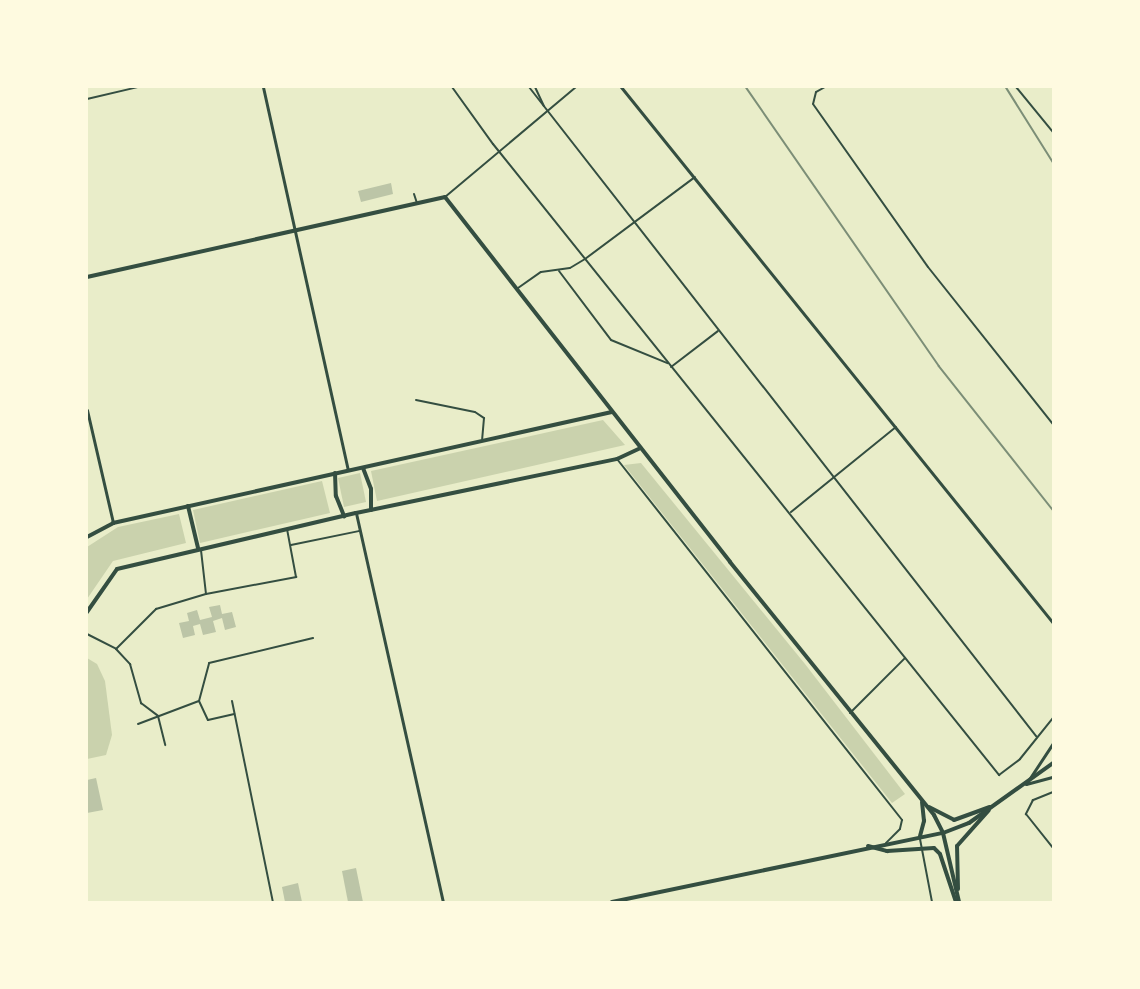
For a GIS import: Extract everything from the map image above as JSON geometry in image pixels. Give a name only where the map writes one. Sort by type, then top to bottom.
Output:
[{"type":"main road","points":[[87,277],[445,197],[518,288],[612,412],[926,805],[942,833],[958,896]]},
{"type":"main road","points":[[87,537],[113,523],[363,468],[482,439],[612,412]]},
{"type":"main road","points":[[87,612],[117,569],[356,513],[617,459],[641,448]]},
{"type":"main road","points":[[363,468],[371,489],[371,510]]},
{"type":"main road","points":[[335,473],[336,496],[344,516]]},
{"type":"main road","points":[[188,506],[199,548]]},
{"type":"main road","points":[[612,902],[868,846],[942,833],[989,810],[1053,763]]},
{"type":"main road","points":[[920,836],[924,821],[922,801]]},
{"type":"main road","points":[[926,805],[954,820],[996,805]]},
{"type":"main road","points":[[958,902],[957,846],[989,810]]},
{"type":"main road","points":[[868,846],[887,851],[921,846],[940,854],[958,902]]},
{"type":"street","points":[[87,99],[138,87]]},
{"type":"street","points":[[263,87],[348,470]]},
{"type":"street","points":[[452,87],[670,366],[791,512],[999,775],[1020,759],[1036,736],[1053,718]]},
{"type":"street","points":[[529,87],[632,223],[1036,736]]},
{"type":"street","points":[[536,87],[547,111]]},
{"type":"street","points":[[445,197],[503,152],[576,87]]},
{"type":"street","points":[[621,87],[1053,623]]},
{"type":"street","points":[[825,87],[816,93],[813,104],[928,267],[1053,424]]},
{"type":"street","points":[[1016,87],[1053,132]]},
{"type":"street","points":[[518,288],[541,273],[559,271],[585,259],[695,177]]},
{"type":"street","points":[[414,194],[417,203]]},
{"type":"street","points":[[559,271],[611,340],[670,366]]},
{"type":"street","points":[[670,366],[718,331]]},
{"type":"street","points":[[416,400],[475,412],[484,418],[482,439]]},
{"type":"street","points":[[87,410],[113,523]]},
{"type":"street","points":[[791,512],[896,427]]},
{"type":"street","points":[[617,459],[902,820],[900,829],[886,843]]},
{"type":"street","points":[[356,513],[443,902]]},
{"type":"street","points":[[116,649],[156,609],[206,594],[296,577],[287,529]]},
{"type":"street","points":[[291,545],[361,531]]},
{"type":"street","points":[[199,548],[206,594]]},
{"type":"street","points":[[87,634],[116,649],[130,664],[141,703],[159,716],[165,746]]},
{"type":"street","points":[[235,714],[208,720],[199,700],[209,663],[313,638]]},
{"type":"street","points":[[850,712],[906,657]]},
{"type":"street","points":[[138,724],[199,700]]},
{"type":"street","points":[[232,701],[273,902]]},
{"type":"street","points":[[1026,784],[1053,743]]},
{"type":"street","points":[[1026,784],[1053,777]]},
{"type":"street","points":[[1053,792],[1033,800],[1026,814],[1053,848]]},
{"type":"street","points":[[920,836],[932,902]]},
{"type":"green space","points":[[603,420],[625,445],[377,501],[371,471]]},
{"type":"green space","points":[[641,463],[805,664],[905,794],[892,803],[624,465]]},
{"type":"green space","points":[[360,473],[366,502],[344,507],[338,478]]},
{"type":"green space","points":[[322,481],[330,513],[200,543],[193,510]]},
{"type":"green space","points":[[179,514],[186,543],[113,561],[87,599],[87,547],[118,527]]},
{"type":"green space","points":[[87,658],[97,664],[105,681],[112,735],[106,755],[87,759]]},
{"type":"building","points":[[391,183],[393,194],[361,202],[358,191]]},
{"type":"building","points":[[220,605],[222,614],[232,612],[236,627],[225,630],[222,618],[213,621],[216,632],[203,635],[200,624],[193,626],[195,635],[183,638],[179,623],[189,621],[187,613],[197,610],[200,620],[212,617],[209,607]]},
{"type":"building","points":[[96,778],[103,810],[87,813],[87,780]]},
{"type":"building","points":[[356,868],[363,902],[348,902],[342,871]]},
{"type":"building","points":[[298,883],[302,902],[285,902],[282,887]]},
{"type":"railway","points":[[746,87],[939,366],[1053,510]]},
{"type":"railway","points":[[1006,87],[1053,162]]}]
